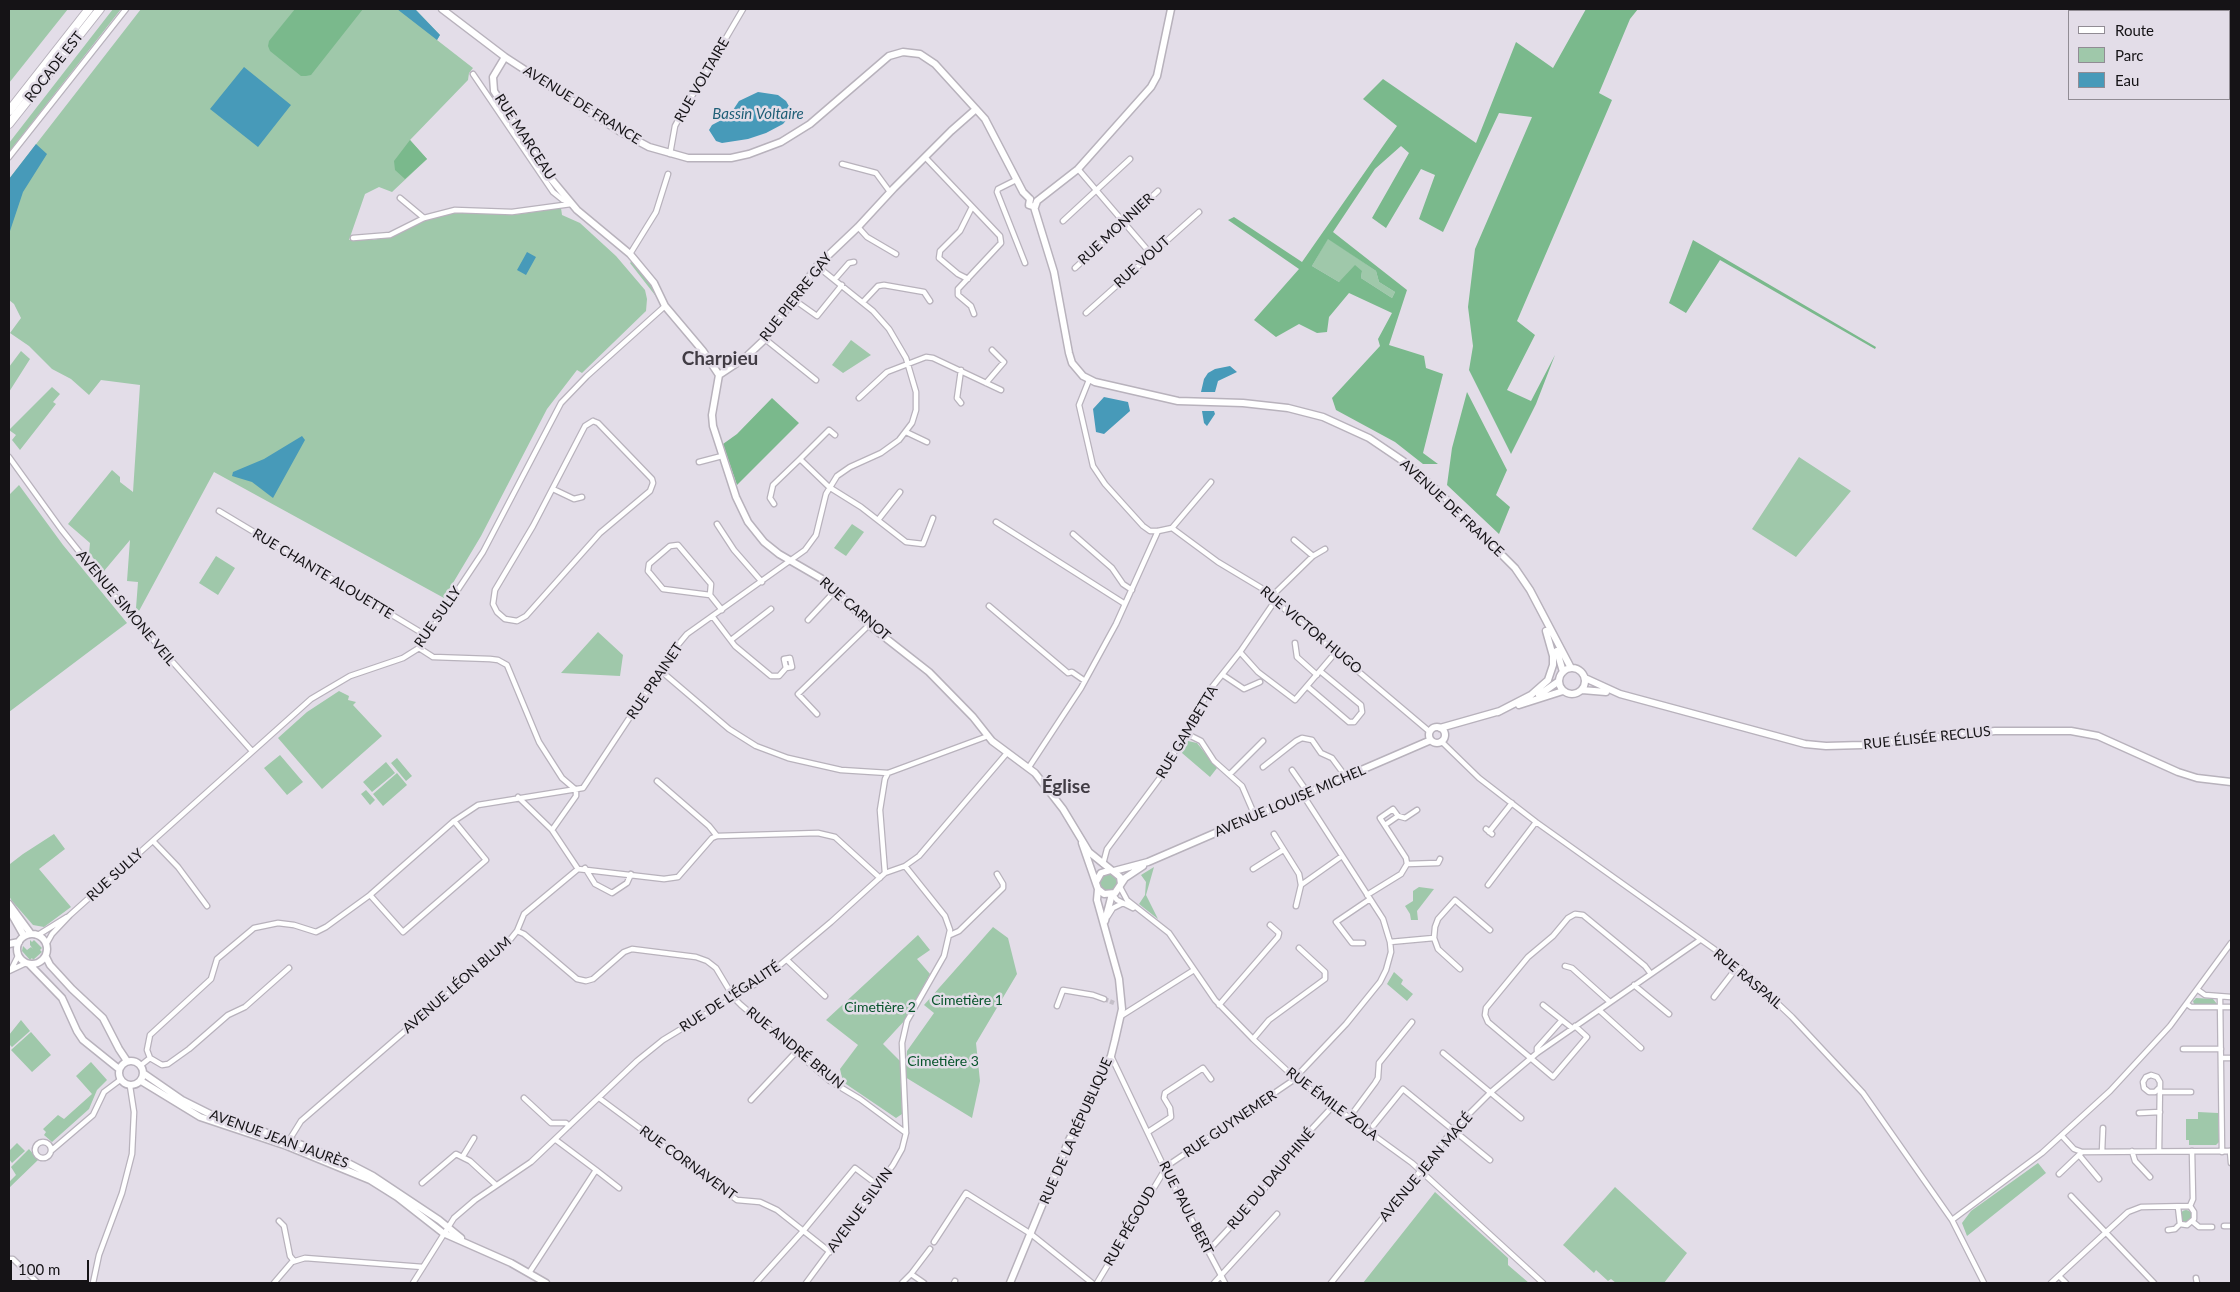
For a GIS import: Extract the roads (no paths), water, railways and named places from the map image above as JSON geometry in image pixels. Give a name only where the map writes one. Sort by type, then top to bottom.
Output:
[{"type":"highway","name":"ROCADE EST","points":[[9,111],[89,9]]},
{"type":"highway","name":"ROCADE EST","points":[[9,124],[100,9]]},
{"type":"street","points":[[9,157],[126,9]]},
{"type":"street","points":[[442,9],[505,57]]},
{"type":"street","name":"RUE VOLTAIRE","points":[[670,154],[675,126],[743,9]]},
{"type":"street","points":[[1034,202],[1078,169],[1151,87],[1157,76],[1171,9]]},
{"type":"street","name":"AVENUE DE FRANCE","points":[[505,57],[634,140],[670,154],[715,159],[749,154],[768,148],[810,124],[876,65],[889,56],[904,52],[920,54],[930,60],[976,109],[993,132],[1016,180],[1034,202],[1054,272],[1069,353],[1077,370],[1089,380],[1178,401],[1244,403],[1288,408],[1346,426],[1369,438],[1403,462],[1451,504],[1520,575],[1534,596],[1552,635],[1571,668]]},
{"type":"street","name":"RUE MARCEAU","points":[[505,57],[493,77],[494,91],[548,174],[571,204],[630,254],[654,283],[665,306],[703,351],[719,375]]},
{"type":"street","name":"RUE MARCEAU","points":[[473,74],[553,192],[571,204]]},
{"type":"street","name":"RUE PIERRE GAY","points":[[719,375],[746,357],[765,339],[817,266],[858,227],[925,157],[976,109]]},
{"type":"street","points":[[925,157],[1000,236],[1001,243],[958,289],[958,295],[972,306],[974,314]]},
{"type":"street","points":[[1063,220],[1130,158]]},
{"type":"street","points":[[842,164],[876,173],[890,192]]},
{"type":"street","points":[[1078,169],[1151,254]]},
{"type":"street","points":[[630,254],[656,212],[668,174]]},
{"type":"street","points":[[1016,180],[998,189],[997,192],[1025,263]]},
{"type":"street","name":"RUE MONNIER","points":[[1075,268],[1158,191]]},
{"type":"street","points":[[400,198],[424,218]]},
{"type":"street","points":[[353,238],[390,235],[424,218],[455,210],[512,212],[571,204]]},
{"type":"street","points":[[968,279],[958,274],[939,258],[940,252],[960,231],[972,207]]},
{"type":"street","name":"RUE VOUT","points":[[1086,313],[1199,212]]},
{"type":"street","points":[[858,227],[867,237],[896,254]]},
{"type":"street","points":[[834,279],[849,263],[854,262]]},
{"type":"street","points":[[817,266],[863,302],[889,329],[908,364],[916,392],[916,410],[912,423],[899,440],[881,453],[850,467],[837,476],[829,488]]},
{"type":"street","points":[[793,299],[817,316],[842,285]]},
{"type":"street","points":[[863,302],[878,286],[884,285],[924,292],[930,301]]},
{"type":"street","name":"RUE SULLY","points":[[47,943],[52,934],[70,915],[292,714],[335,684],[359,672],[403,658],[419,648],[483,552],[561,403],[586,376],[665,306]]},
{"type":"street","points":[[765,339],[816,380]]},
{"type":"street","points":[[986,383],[1004,362],[992,350]]},
{"type":"street","points":[[859,398],[887,372],[926,357],[961,370],[1001,390]]},
{"type":"street","points":[[961,370],[957,398],[961,403]]},
{"type":"street","name":"RUE CARNOT","points":[[719,375],[712,415],[713,426],[736,497],[748,522],[764,542],[792,562],[821,577],[869,624],[921,664],[973,717],[988,736],[1007,753]]},
{"type":"street","points":[[1089,380],[1079,405],[1093,466],[1104,484],[1143,526],[1150,531],[1172,528],[1211,482]]},
{"type":"street","points":[[593,421],[598,423],[652,479],[653,483],[650,492],[600,533],[526,616],[517,621],[505,619],[496,612],[493,595],[553,489],[585,426],[593,421]]},
{"type":"street","points":[[774,504],[770,498],[773,484],[829,430],[835,435]]},
{"type":"street","points":[[906,432],[927,442]]},
{"type":"street","points":[[699,462],[722,456]]},
{"type":"street","name":"AVENUE SIMONE VEIL","points":[[9,457],[66,536],[121,604],[252,751]]},
{"type":"street","points":[[800,459],[829,488],[878,520],[906,542],[923,544],[933,518]]},
{"type":"street","name":"RUE PRAINET","points":[[552,830],[576,796],[576,790],[583,788],[687,634],[792,562],[805,550],[816,535],[829,488]]},
{"type":"street","points":[[553,489],[574,499],[582,497]]},
{"type":"street","points":[[878,520],[900,492]]},
{"type":"street","name":"RUE CHANTE ALOUETTE","points":[[219,511],[427,636]]},
{"type":"street","points":[[996,522],[1125,604]]},
{"type":"street","points":[[717,524],[734,550],[762,582]]},
{"type":"street","name":"RUE VICTOR HUGO","points":[[1172,528],[1218,562],[1273,595],[1275,602],[1430,732]]},
{"type":"street","points":[[1028,767],[1085,682],[1132,590],[1158,531]]},
{"type":"street","points":[[1072,534],[1112,568],[1123,584],[1132,590]]},
{"type":"street","points":[[1294,540],[1313,556]]},
{"type":"street","points":[[710,595],[669,592],[648,571],[648,564],[670,546],[678,545],[710,584],[710,595],[722,610]]},
{"type":"street","points":[[1273,595],[1313,556],[1325,549]]},
{"type":"street","points":[[1498,712],[1542,687],[1548,680],[1553,665],[1548,634],[1537,607],[1520,575]]},
{"type":"street","points":[[808,620],[836,590]]},
{"type":"street","name":"RUE GAMBETTA","points":[[1103,864],[1107,849],[1160,779],[1209,691],[1223,675],[1275,602]]},
{"type":"street","points":[[989,606],[1068,673],[1072,672],[1085,682]]},
{"type":"street","points":[[731,640],[771,608]]},
{"type":"street","points":[[712,617],[731,640],[771,676],[778,676],[786,668]]},
{"type":"street","points":[[817,714],[798,694],[869,624]]},
{"type":"street","name":"AVENUE DE FRANCE","points":[[1552,635],[1563,672]]},
{"type":"street","points":[[1295,643],[1297,657],[1361,705],[1363,708],[1362,712],[1354,722],[1349,722],[1308,688]]},
{"type":"street","points":[[419,648],[433,657],[490,658],[506,665],[539,742],[564,780],[576,790]]},
{"type":"street","points":[[1240,652],[1258,672],[1292,699],[1298,699],[1336,652]]},
{"type":"street","points":[[1460,724],[1437,743],[1431,740],[1430,732],[1435,728],[1460,724],[1510,709],[1563,691],[1571,694],[1582,690],[1585,678],[1582,672],[1571,668],[1563,672],[1559,681],[1536,697],[1510,709]]},
{"type":"street","points":[[661,671],[729,729],[756,746],[788,758],[834,769],[888,772],[988,736]]},
{"type":"street","points":[[1223,675],[1244,688],[1260,682]]},
{"type":"street","name":"RUE ÉLISÉE RECLUS","points":[[1585,678],[1620,694],[1776,738],[1826,746],[1862,745],[1995,731],[2071,731],[2098,736],[2178,772],[2197,778],[2231,782]]},
{"type":"street","points":[[1559,681],[1563,691]]},
{"type":"street","name":"RUE ÉLISÉE RECLUS","points":[[1582,690],[1620,694]]},
{"type":"street","points":[[1440,728],[1443,739]]},
{"type":"street","points":[[1185,733],[1201,741],[1214,761],[1242,786],[1254,816]]},
{"type":"street","points":[[1263,767],[1302,738],[1312,740],[1322,753],[1332,758],[1346,777]]},
{"type":"street","name":"RUE RASPAIL","points":[[1443,739],[1472,772],[1536,822],[1738,966],[1792,1017],[1863,1093],[1952,1220],[1984,1283]]},
{"type":"street","name":"AVENUE LOUISE MICHEL","points":[[1112,871],[1148,862],[1431,740]]},
{"type":"street","points":[[1230,774],[1262,741]]},
{"type":"street","name":"RUE DE LA RÉPUBLIQUE","points":[[1007,753],[1028,767],[1060,804],[1082,842],[1097,886],[1097,900],[1117,965],[1120,1016],[1110,1056],[1069,1140],[1010,1283]]},
{"type":"street","name":"RUE DE L'ÉGALITÉ","points":[[413,1283],[448,1226],[475,1200],[531,1162],[663,1040],[762,980],[885,873],[905,866],[920,856],[1007,753]]},
{"type":"street","points":[[1292,770],[1342,856],[1383,919],[1390,942],[1434,938]]},
{"type":"street","points":[[885,873],[880,810],[888,772]]},
{"type":"street","points":[[657,781],[709,826],[717,836]]},
{"type":"street","points":[[288,968],[245,1007],[228,1015],[189,1049],[168,1064],[162,1065],[150,1058],[147,1050],[150,1035],[211,979],[217,960],[254,928],[278,922],[316,932],[326,927],[370,895],[454,821],[478,805],[518,797],[576,790]]},
{"type":"street","points":[[518,797],[552,830],[578,869],[584,868],[664,879],[678,877],[712,838],[717,836],[818,833],[835,837],[880,878]]},
{"type":"street","points":[[1489,832],[1512,803]]},
{"type":"street","points":[[1363,943],[1352,943],[1336,922],[1401,874],[1407,864],[1406,858],[1380,818],[1393,809],[1398,816],[1405,818],[1418,810]]},
{"type":"street","points":[[1385,825],[1398,816]]},
{"type":"street","points":[[370,895],[403,932],[486,860],[454,821]]},
{"type":"street","points":[[1488,885],[1536,822]]},
{"type":"street","points":[[1274,834],[1299,874],[1300,885],[1296,906]]},
{"type":"street","points":[[153,841],[178,867],[207,906]]},
{"type":"street","name":"RUE DE LA RÉPUBLIQUE","points":[[1082,842],[1112,871]]},
{"type":"street","points":[[1253,869],[1283,850]]},
{"type":"street","points":[[1300,885],[1310,880],[1311,876],[1342,856]]},
{"type":"street","points":[[1407,864],[1438,863],[1440,859]]},
{"type":"street","name":"AVENUE LOUISE MICHEL","points":[[1120,886],[1125,878],[1148,862]]},
{"type":"street","points":[[905,866],[946,916],[950,935],[944,956],[907,1021],[902,1043],[906,1132]]},
{"type":"street","points":[[584,868],[595,884],[612,893],[628,883],[631,874]]},
{"type":"street","name":"AVENUE LÉON BLUM","points":[[288,1143],[301,1121],[509,941],[517,931],[524,914],[578,869]]},
{"type":"street","points":[[1112,871],[1120,877],[1120,886],[1112,894],[1104,894],[1097,886],[1101,873],[1112,871]]},
{"type":"street","points":[[950,935],[959,932],[1003,888],[1003,884],[997,874]]},
{"type":"street","points":[[1299,874],[1311,876]]},
{"type":"street","name":"RUE ÉMILE ZOLA","points":[[1120,886],[1125,898],[1169,933],[1219,1005],[1253,1039],[1295,1078],[1420,1171],[1543,1283]]},
{"type":"street","name":"RUE DE LA RÉPUBLIQUE","points":[[1105,923],[1112,894]]},
{"type":"street","name":"RUE ÉMILE ZOLA","points":[[1112,894],[1123,903],[1138,910]]},
{"type":"street","points":[[1460,970],[1438,948],[1434,938],[1438,919],[1455,900],[1490,930]]},
{"type":"street","points":[[1105,923],[1113,908],[1123,903]]},
{"type":"street","points":[[9,904],[35,934],[47,943],[46,957],[50,965],[103,1018],[118,1050],[127,1062]]},
{"type":"street","points":[[9,910],[24,936]]},
{"type":"street","points":[[1543,1004],[1587,1037],[1553,1077],[1488,1022],[1485,1015],[1486,1008],[1528,957],[1553,936],[1568,918],[1575,914],[1583,915],[1645,966],[1651,974]]},
{"type":"street","name":"RUE SULLY","points":[[35,934],[70,915]]},
{"type":"street","points":[[1219,1005],[1278,936],[1279,933],[1270,925]]},
{"type":"street","name":"RUE ANDRÉ BRUN","points":[[517,931],[524,934],[577,979],[586,981],[593,979],[624,952],[632,949],[696,957],[707,961],[716,968],[734,998],[796,1052],[830,1081],[860,1099],[906,1132]]},
{"type":"street","points":[[9,971],[18,954],[19,942],[24,936],[35,934]]},
{"type":"street","name":"AVENUE JEAN MACÉ","points":[[1331,1283],[1454,1130],[1491,1092],[1537,1053],[1700,940]]},
{"type":"street","points":[[9,944],[19,942]]},
{"type":"street","name":"RUE GUYNEMER","points":[[1165,1170],[1167,1166],[1295,1078],[1324,1049],[1380,982],[1390,960],[1390,942]]},
{"type":"street","points":[[1952,1220],[2013,1176],[2062,1136],[2134,1066],[2187,1004],[2231,943]]},
{"type":"street","points":[[1253,1039],[1268,1020],[1325,979],[1325,972],[1299,948]]},
{"type":"street","points":[[9,949],[18,954],[62,998],[83,1040],[119,1069],[120,1080]]},
{"type":"street","points":[[9,971],[28,964],[38,964],[46,957]]},
{"type":"street","points":[[787,960],[825,996]]},
{"type":"street","points":[[1565,966],[1572,968],[1610,1002]]},
{"type":"street","points":[[1714,997],[1738,966]]},
{"type":"street","points":[[1120,1016],[1194,970]]},
{"type":"street","points":[[1634,986],[1669,1014]]},
{"type":"street","points":[[1057,1006],[1063,990],[1093,995],[1104,999]]},
{"type":"street","points":[[2198,990],[2205,995],[2231,997]]},
{"type":"street","points":[[2220,997],[2222,1152]]},
{"type":"street","points":[[2187,1004],[2191,1006],[2231,1007]]},
{"type":"street","points":[[1599,1010],[1641,1048]]},
{"type":"street","points":[[1537,1053],[1537,1048],[1562,1020]]},
{"type":"street","points":[[1349,1118],[1378,1078],[1379,1063],[1412,1022]]},
{"type":"street","points":[[2183,1049],[2221,1049]]},
{"type":"street","points":[[751,1100],[796,1052]]},
{"type":"street","points":[[1443,1053],[1521,1118]]},
{"type":"street","name":"RUE PAUL BERT","points":[[1110,1056],[1165,1170],[1225,1283]]},
{"type":"street","points":[[140,1066],[150,1058]]},
{"type":"street","points":[[2221,1058],[2231,1058]]},
{"type":"street","points":[[119,1069],[127,1062],[134,1062],[140,1066],[143,1073],[140,1081],[130,1086]]},
{"type":"street","points":[[1148,1132],[1171,1117],[1170,1108],[1164,1098],[1165,1093],[1203,1068],[1211,1079]]},
{"type":"street","name":"AVENUE JEAN JAURÈS","points":[[143,1073],[182,1100],[210,1114],[288,1143],[370,1180],[397,1197],[443,1233],[530,1273],[546,1283]]},
{"type":"street","points":[[120,1080],[130,1086]]},
{"type":"street","points":[[52,1150],[93,1115],[104,1092],[120,1080]]},
{"type":"street","name":"AVENUE JEAN JAURÈS","points":[[140,1081],[200,1117],[346,1162],[373,1176],[448,1226],[463,1241]]},
{"type":"street","points":[[93,1283],[99,1254],[122,1193],[132,1154],[134,1121],[130,1086]]},
{"type":"street","points":[[1373,1126],[1403,1089],[1490,1160]]},
{"type":"street","points":[[2159,1151],[2160,1090],[2191,1092]]},
{"type":"street","points":[[524,1098],[551,1123],[566,1123],[569,1126]]},
{"type":"street","name":"RUE CORNAVENT","points":[[599,1098],[738,1200],[760,1202],[777,1210],[830,1252]]},
{"type":"street","name":"RUE DU DAUPHINÉ","points":[[1208,1252],[1262,1194],[1282,1161],[1333,1106]]},
{"type":"street","points":[[2139,1113],[2160,1112]]},
{"type":"street","points":[[2102,1128],[2102,1152]]},
{"type":"street","name":"AVENUE SILVIN","points":[[806,1283],[879,1186],[902,1149],[906,1132]]},
{"type":"street","points":[[2062,1136],[2081,1154],[2099,1179]]},
{"type":"street","points":[[463,1156],[474,1138]]},
{"type":"street","points":[[556,1140],[620,1188]]},
{"type":"street","points":[[2132,1151],[2135,1161],[2150,1177]]},
{"type":"street","points":[[2190,1206],[2193,1200],[2192,1151]]},
{"type":"street","points":[[2059,1174],[2081,1154],[2102,1152],[2231,1152],[2231,1163]]},
{"type":"street","points":[[422,1183],[451,1156],[456,1154],[463,1156],[496,1185]]},
{"type":"street","points":[[756,1283],[803,1231],[855,1168],[879,1186]]},
{"type":"street","points":[[530,1273],[596,1170]]},
{"type":"street","name":"RUE PÉGOUD","points":[[1097,1283],[1152,1187],[1165,1170]]},
{"type":"street","points":[[934,1242],[966,1193],[1031,1234],[1092,1283]]},
{"type":"street","points":[[2071,1196],[2154,1283]]},
{"type":"street","points":[[2051,1283],[2128,1212],[2141,1208],[2190,1206]]},
{"type":"street","points":[[2190,1206],[2194,1212],[2193,1222]]},
{"type":"street","points":[[2178,1207],[2180,1224]]},
{"type":"street","points":[[1214,1283],[1277,1214]]},
{"type":"street","points":[[278,1221],[284,1226],[290,1256],[294,1261]]},
{"type":"street","points":[[2180,1224],[2187,1225],[2193,1222]]},
{"type":"street","points":[[2193,1222],[2198,1227],[2212,1227]]},
{"type":"street","points":[[2168,1230],[2175,1229],[2180,1224]]},
{"type":"street","points":[[2224,1226],[2231,1226]]},
{"type":"street","points":[[902,1283],[930,1249]]},
{"type":"street","points":[[274,1283],[294,1261],[305,1258],[423,1267]]},
{"type":"street","points":[[9,1259],[13,1259],[38,1283]]},
{"type":"street","points":[[911,1274],[924,1283]]},
{"type":"street","points":[[2059,1276],[2066,1283]]},
{"type":"water","points":[[397,9],[415,9],[440,35],[437,40]]},
{"type":"water","points":[[244,67],[291,105],[258,147],[210,109]]},
{"type":"water","name":"Bassin Voltaire","points":[[758,92],[778,95],[786,101],[790,108],[789,117],[783,124],[766,133],[748,139],[722,143],[716,141],[709,130],[712,125],[729,116],[739,101]]},
{"type":"water","points":[[36,144],[47,154],[23,192],[9,234],[9,179]]},
{"type":"water","points":[[527,252],[536,257],[526,275],[517,270]]},
{"type":"water","points":[[1230,366],[1237,372],[1218,381],[1215,392],[1201,392],[1204,379],[1208,373],[1215,369]]},
{"type":"water","points":[[1104,397],[1128,402],[1130,411],[1104,434],[1096,432],[1093,409]]},
{"type":"water","points":[[1202,411],[1214,411],[1215,414],[1207,426],[1204,423]]},
{"type":"water","points":[[302,436],[305,440],[273,498],[252,482],[232,476],[233,472],[264,459]]},
{"type":"tunnel","points":[[1104,999],[1114,1003]]},
{"type":"district","name":"Charpieu","points":[[720,359]]},
{"type":"district","name":"Église","points":[[1066,787]]},
{"type":"park label","name":"Cimetière 1","points":[[967,1000]]},
{"type":"park label","name":"Cimetière 2","points":[[880,1007]]},
{"type":"park label","name":"Cimetière 3","points":[[943,1061]]}]
